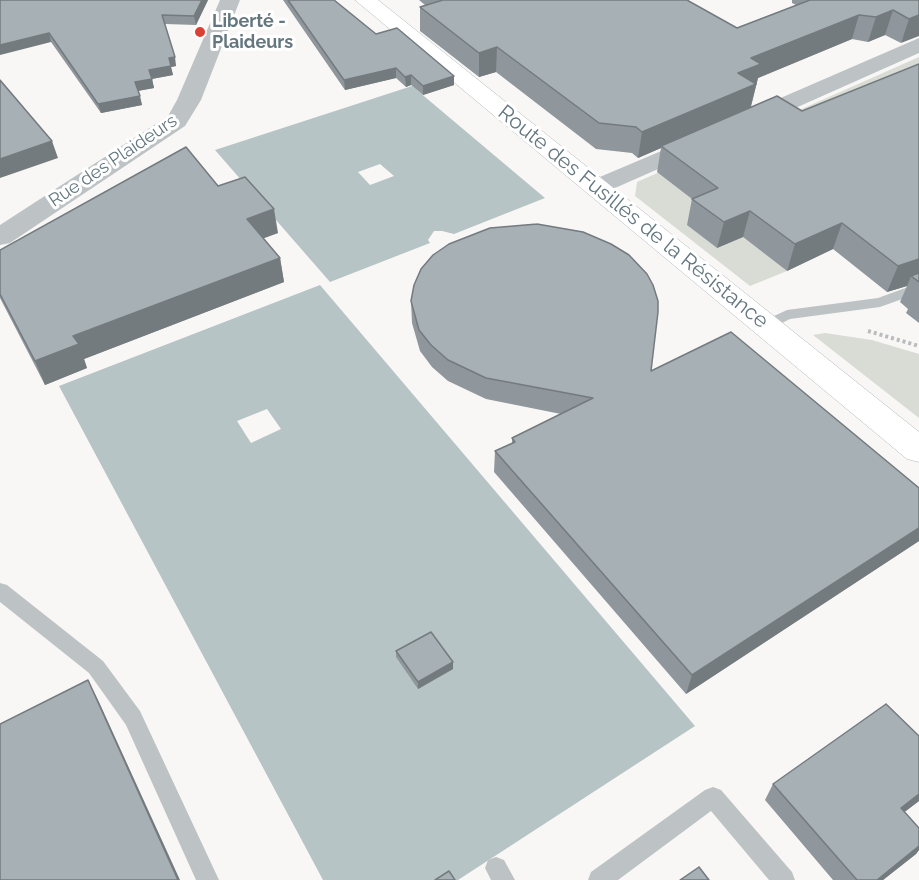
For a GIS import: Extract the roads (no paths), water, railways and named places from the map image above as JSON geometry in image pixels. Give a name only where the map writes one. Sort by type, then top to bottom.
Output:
[{"type":"main road","name":"Route des Fusillés de la Résistance","points":[[364,0],[913,443]]},
{"type":"street","name":"Rue des Plaideurs","points":[[0,237],[181,117],[230,0]]},
{"type":"street","points":[[597,187],[919,45]]},
{"type":"lane","points":[[766,326],[787,315],[880,302],[919,288]]},
{"type":"lane","points":[[0,591],[96,667],[133,718],[208,880]]},
{"type":"lane","points":[[599,880],[713,797],[784,880]]},
{"type":"place","name":"Liberté - Plaideurs","points":[[200,32]]}]
